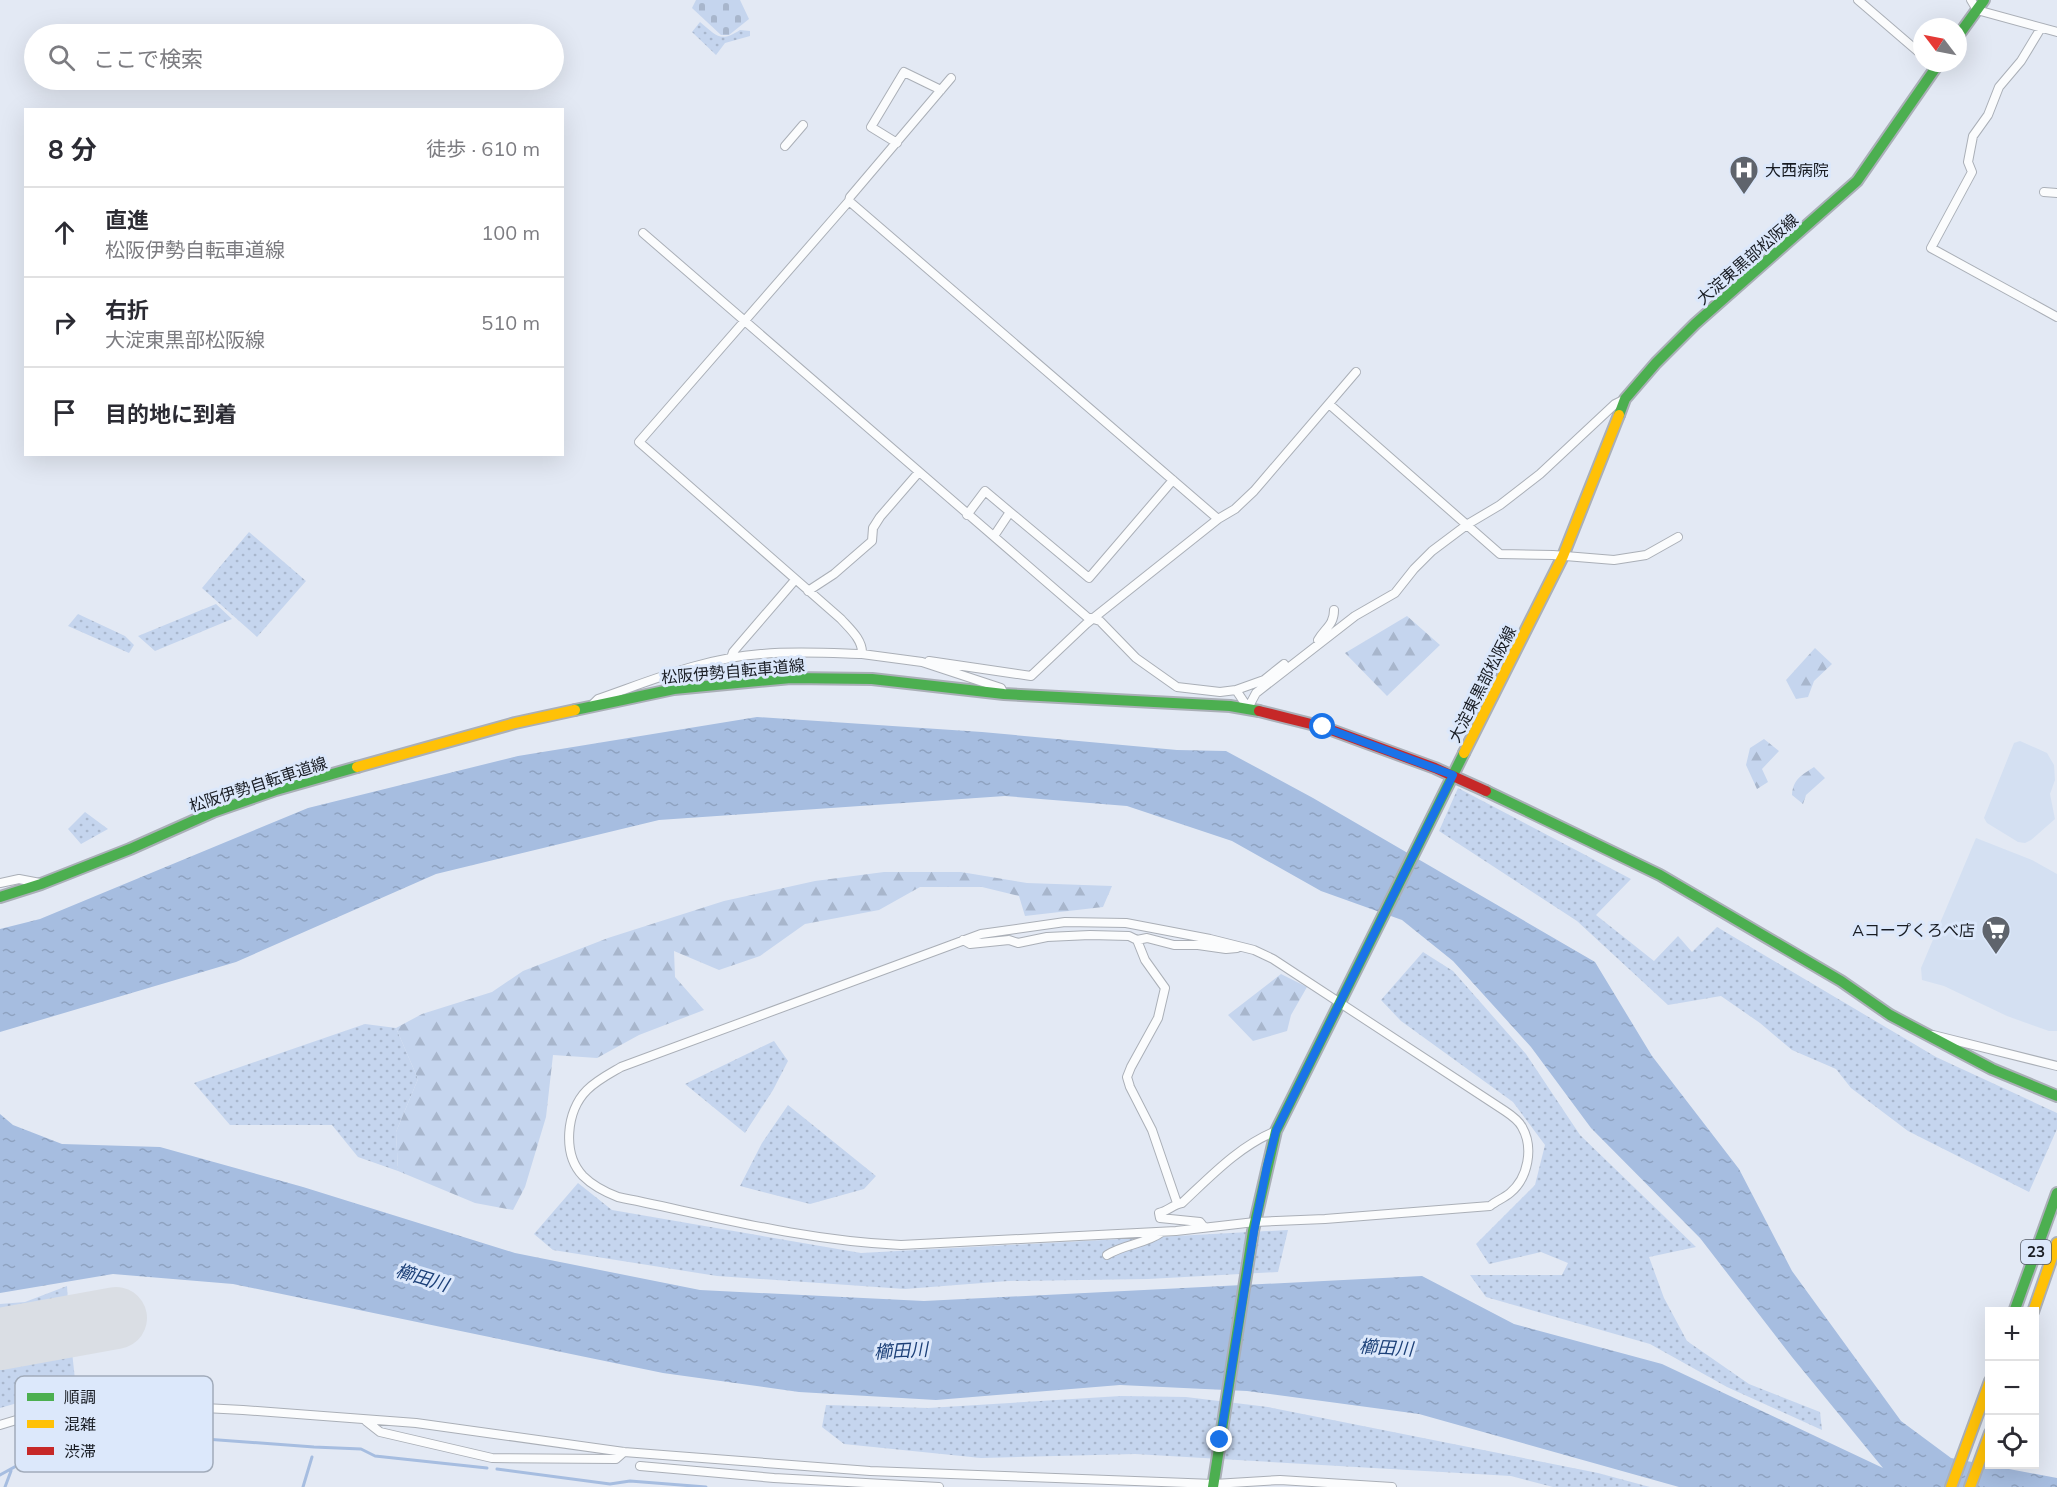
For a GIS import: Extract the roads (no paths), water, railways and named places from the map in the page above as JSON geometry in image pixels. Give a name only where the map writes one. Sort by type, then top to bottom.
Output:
[{"type":"main road","points":[[1967,19],[1975,3],[1983,0]]},
{"type":"main road","name":"大淀東黒部松阪線","points":[[1214,1483],[1255,1227],[1276,1131],[1563,556],[1625,399],[1656,363],[1695,324],[1857,182],[1930,72]]},
{"type":"main road","name":"松阪伊勢自転車道線","points":[[0,897],[41,884],[130,849],[213,812],[276,790],[516,723],[674,689],[791,678],[897,681],[1004,694],[1248,708],[1323,727],[1451,779],[1660,874],[1841,981],[1890,1015],[1992,1069],[2057,1096]]},
{"type":"main road","name":"23","points":[[2015,1307],[2057,1193]]},
{"type":"main road","name":"23","points":[[2033,1307],[2057,1243]]},
{"type":"main road","points":[[1951,1487],[1985,1392]]},
{"type":"main road","points":[[1970,1487],[1985,1444]]},
{"type":"street","points":[[1858,0],[1913,47]]},
{"type":"street","points":[[1975,3],[2057,32]]},
{"type":"street","points":[[2041,28],[2021,61],[1999,87],[1988,116],[1973,136],[1968,162],[1972,172],[1931,248],[2057,317]]},
{"type":"street","points":[[897,142],[871,127],[904,72],[941,90]]},
{"type":"street","points":[[862,654],[862,648],[854,633],[639,442],[849,201],[850,196],[951,78]]},
{"type":"street","points":[[785,146],[803,124]]},
{"type":"street","points":[[2044,192],[2057,193]]},
{"type":"street","points":[[849,201],[1218,519]]},
{"type":"street","points":[[643,233],[1087,617],[1100,621],[1136,658],[1177,687],[1220,692],[1236,690],[1264,680],[1311,643],[1316,645]]},
{"type":"street","points":[[922,662],[929,661],[1031,676],[1092,619],[1218,519],[1235,509],[1254,491],[1356,372]]},
{"type":"street","points":[[1236,690],[1248,708],[1256,693],[1355,616],[1395,593],[1432,551],[1468,524],[1500,505],[1540,474],[1615,404],[1625,399]]},
{"type":"street","points":[[1329,404],[1500,554],[1614,560],[1646,555],[1678,537]]},
{"type":"street","points":[[808,591],[834,574],[872,541],[873,528],[880,517],[919,472]]},
{"type":"street","points":[[967,514],[986,491],[1089,578],[1173,480]]},
{"type":"street","points":[[994,536],[1010,512]]},
{"type":"street","points":[[731,658],[733,652],[795,580]]},
{"type":"street","points":[[1316,645],[1318,637],[1331,626],[1334,610]]},
{"type":"street","points":[[590,707],[597,699],[703,664],[761,654],[862,654],[922,662],[1001,688],[1004,694]]},
{"type":"street","points":[[0,883],[19,879],[41,884]]},
{"type":"street","points":[[1065,922],[1126,923],[1210,939],[1242,948],[1273,959],[1341,999],[1493,1101],[1522,1127],[1529,1158],[1523,1176],[1511,1192],[1490,1206],[1324,1219],[1255,1227],[1204,1227],[935,1244],[863,1244],[790,1233],[618,1197],[602,1191],[582,1174],[571,1152],[570,1129],[578,1101],[600,1078],[621,1067],[981,934],[1065,922]]},
{"type":"street","points":[[963,940],[970,944],[1010,940],[1018,943],[1047,937],[1129,936],[1137,940],[1147,938],[1174,945],[1242,948]]},
{"type":"street","points":[[1137,940],[1145,960],[1165,988],[1158,1017],[1127,1077],[1152,1130],[1177,1203]]},
{"type":"street","points":[[1922,1032],[2057,1066]]},
{"type":"street","points":[[1204,1227],[1200,1222],[1160,1218],[1159,1213],[1177,1203],[1182,1203],[1229,1159],[1263,1136],[1276,1131]]},
{"type":"street","points":[[1107,1255],[1117,1249],[1153,1239],[1163,1231]]},
{"type":"street","points":[[213,1408],[416,1423],[624,1452],[870,1471],[1185,1485],[1281,1480],[1392,1487]]},
{"type":"street","points":[[0,1425],[15,1420]]},
{"type":"street","points":[[366,1421],[380,1432],[492,1458],[616,1459],[624,1452]]},
{"type":"street","points":[[640,1466],[774,1478],[939,1487]]},
{"type":"water","name":"櫛田川","points":[[757,717],[982,732],[1177,750],[1226,751],[1313,798],[1595,962],[1652,1056],[1739,1169],[1792,1271],[1901,1421],[1951,1458],[1985,1464],[1985,1469],[2009,1469],[2057,1478],[2057,1487],[1679,1487],[1419,1414],[1247,1391],[1120,1385],[936,1400],[799,1392],[663,1373],[233,1284],[113,1274],[0,1293],[0,1114],[13,1125],[62,1144],[160,1147],[303,1187],[515,1253],[700,1290],[924,1301],[1422,1276],[1514,1324],[1662,1364],[1883,1468],[1792,1357],[1700,1238],[1591,1128],[1531,1047],[1453,961],[1402,920],[1321,891],[1232,841],[1127,806],[1005,796],[659,820],[436,874],[236,962],[0,1032],[0,929],[40,919],[308,808],[518,756]]},
{"type":"waterway","points":[[213,1440],[361,1449],[375,1456],[487,1468]]},
{"type":"waterway","points":[[303,1487],[312,1457]]},
{"type":"waterway","points":[[0,1475],[15,1467]]},
{"type":"waterway","points":[[497,1469],[610,1484],[630,1481],[706,1487]]},
{"type":"waterway","points":[[5,1487],[11,1471]]},
{"type":"place","name":"大西病院","points":[[1744,196]]},
{"type":"place","name":"Aコープくろべ店","points":[[1996,956]]}]
